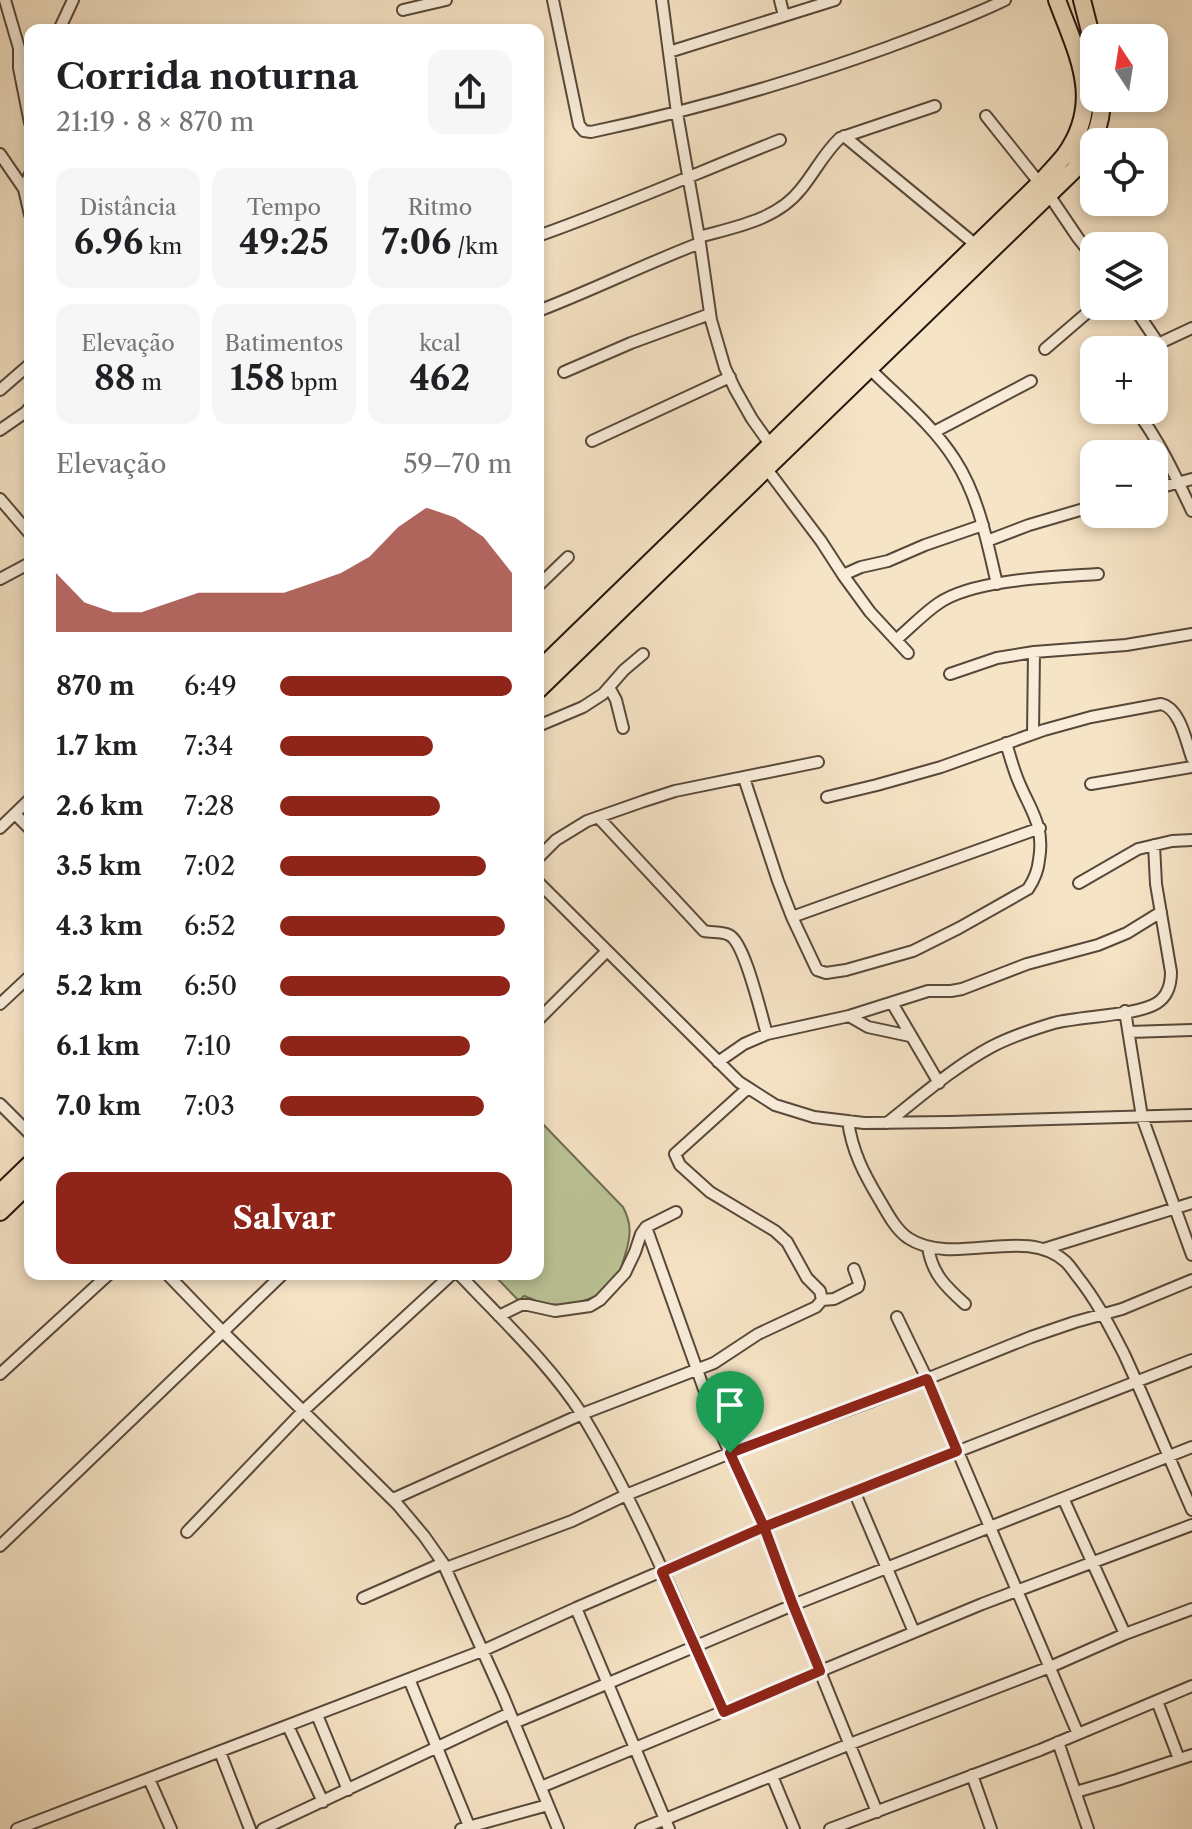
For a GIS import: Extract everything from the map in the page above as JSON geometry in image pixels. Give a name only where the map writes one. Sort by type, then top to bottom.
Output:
[{"type":"main road","points":[[769,457],[870,369],[1044,189],[1077,134],[1085,113],[1084,78],[1057,0]]},
{"type":"main road","points":[[1082,0],[1088,24]]},
{"type":"main road","points":[[544,682],[567,652],[769,457],[976,245],[1044,189],[1074,170],[1092,144],[1101,112]]},
{"type":"main road","points":[[544,667],[567,652]]},
{"type":"main road","points":[[0,1193],[24,1170]]},
{"type":"main road","points":[[0,1212],[24,1189]]},
{"type":"street","points":[[5,0],[24,48],[19,68],[24,93]]},
{"type":"street","points":[[62,24],[73,0]]},
{"type":"street","points":[[403,10],[446,0]]},
{"type":"street","points":[[553,0],[579,125],[584,131],[591,132],[677,113],[823,71],[942,28],[1005,0]]},
{"type":"street","points":[[662,0],[677,113],[716,341],[769,457],[843,575],[870,612],[908,653]]},
{"type":"street","points":[[780,0],[784,16]]},
{"type":"street","points":[[669,52],[835,0]]},
{"type":"street","points":[[544,309],[597,288],[700,240],[774,212],[801,189],[831,147],[844,136],[935,106]]},
{"type":"street","points":[[986,116],[1080,240]]},
{"type":"street","points":[[844,136],[976,245]]},
{"type":"street","points":[[544,234],[780,140]]},
{"type":"street","points":[[0,154],[24,189]]},
{"type":"street","points":[[564,372],[710,314]]},
{"type":"street","points":[[1045,349],[1080,319]]},
{"type":"street","points":[[1168,339],[1192,328]]},
{"type":"street","points":[[0,390],[24,369]]},
{"type":"street","points":[[870,369],[934,432],[956,460],[973,494],[997,584]]},
{"type":"street","points":[[592,441],[730,377]]},
{"type":"street","points":[[934,432],[1031,381]]},
{"type":"street","points":[[0,430],[24,413]]},
{"type":"street","points":[[1146,424],[1168,458],[1192,511]]},
{"type":"street","points":[[1168,486],[1192,479]]},
{"type":"street","points":[[0,499],[24,527]]},
{"type":"street","points":[[987,541],[1080,510]]},
{"type":"street","points":[[843,575],[983,525]]},
{"type":"street","points":[[544,580],[568,557]]},
{"type":"street","points":[[0,579],[24,566]]},
{"type":"street","points":[[896,640],[952,595],[997,584],[1098,574]]},
{"type":"street","points":[[950,674],[997,658],[1126,645],[1192,634]]},
{"type":"street","points":[[1033,734],[1034,652]]},
{"type":"street","points":[[544,723],[583,707],[603,694],[643,654]]},
{"type":"street","points":[[609,687],[616,700],[623,728]]},
{"type":"street","points":[[827,797],[941,767],[1091,717],[1161,704],[1175,712],[1192,758]]},
{"type":"street","points":[[744,778],[792,917],[817,970],[846,970],[913,951],[1028,889],[1034,880],[1042,847],[1040,828],[1019,782],[1006,743]]},
{"type":"street","points":[[544,852],[556,840],[587,821],[675,791],[818,762]]},
{"type":"street","points":[[1091,784],[1192,767]]},
{"type":"street","points":[[0,828],[24,805]]},
{"type":"street","points":[[15,814],[24,823]]},
{"type":"street","points":[[598,817],[704,931],[733,937],[744,959],[767,1034]]},
{"type":"street","points":[[792,917],[1040,828]]},
{"type":"street","points":[[1079,883],[1138,849],[1192,840]]},
{"type":"street","points":[[887,1123],[991,1047],[1056,1023],[1142,1009],[1157,1003],[1166,994],[1171,985],[1171,972],[1156,884],[1154,845]]},
{"type":"street","points":[[544,888],[739,1082],[775,1105],[814,1117],[887,1123],[1192,1115]]},
{"type":"street","points":[[718,1062],[744,1044],[767,1034],[849,1016],[928,991],[962,989],[1027,964],[1098,945],[1127,933],[1161,912]]},
{"type":"street","points":[[544,1014],[607,951]]},
{"type":"street","points":[[0,1004],[24,982]]},
{"type":"street","points":[[892,1003],[939,1083]]},
{"type":"street","points":[[1125,1011],[1142,1117],[1192,1255]]},
{"type":"street","points":[[849,1016],[868,1027],[910,1036]]},
{"type":"street","points":[[1129,1032],[1192,1030]]},
{"type":"street","points":[[748,1088],[675,1154],[675,1158],[710,1192],[775,1231],[787,1242],[807,1278],[820,1291],[822,1300]]},
{"type":"street","points":[[0,1104],[24,1128]]},
{"type":"street","points":[[848,1121],[858,1163],[890,1218],[906,1236],[928,1247],[1023,1246],[1044,1249],[1065,1261],[1104,1314],[1192,1510]]},
{"type":"street","points":[[1044,1249],[1192,1203]]},
{"type":"street","points":[[499,1316],[521,1305],[555,1311],[590,1306],[600,1300],[625,1273],[646,1227],[676,1212]]},
{"type":"street","points":[[646,1227],[715,1420],[764,1527],[877,1812]]},
{"type":"street","points":[[928,1247],[935,1271],[944,1285],[965,1304]]},
{"type":"street","points":[[393,1499],[582,1414],[725,1357],[758,1334],[816,1307],[822,1300],[834,1299],[858,1287],[854,1269]]},
{"type":"street","points":[[0,1374],[102,1280]]},
{"type":"street","points":[[173,1280],[393,1499],[424,1536],[444,1565],[558,1829]]},
{"type":"street","points":[[0,1546],[277,1280]]},
{"type":"street","points":[[187,1532],[303,1411],[445,1280]]},
{"type":"street","points":[[465,1280],[544,1365],[582,1414],[626,1495],[724,1712]]},
{"type":"street","points":[[363,1598],[444,1565],[572,1521],[626,1495],[730,1453],[1031,1337],[1122,1309],[1192,1280]]},
{"type":"street","points":[[897,1317],[927,1379],[1078,1734]]},
{"type":"street","points":[[17,1829],[482,1651],[764,1527],[1192,1360]]},
{"type":"street","points":[[263,1829],[438,1746],[608,1683],[793,1605],[1192,1447]]},
{"type":"street","points":[[854,1491],[914,1632]]},
{"type":"street","points":[[1063,1498],[1125,1634]]},
{"type":"street","points":[[541,1787],[1018,1590],[1192,1525]]},
{"type":"street","points":[[576,1608],[667,1825]]},
{"type":"street","points":[[641,1829],[667,1825],[772,1776],[1192,1609]]},
{"type":"street","points":[[409,1679],[438,1746],[465,1828],[548,1805]]},
{"type":"street","points":[[830,1829],[1058,1742],[1192,1686]]},
{"type":"street","points":[[1157,1701],[1179,1759]]},
{"type":"street","points":[[317,1715],[348,1790]]},
{"type":"street","points":[[288,1726],[323,1802]]},
{"type":"street","points":[[1058,1742],[1088,1829]]},
{"type":"street","points":[[220,1752],[250,1829]]},
{"type":"street","points":[[1076,1792],[1191,1757]]},
{"type":"street","points":[[972,1775],[991,1829]]},
{"type":"street","points":[[772,1776],[794,1829]]},
{"type":"street","points":[[149,1779],[171,1829]]},
{"type":"green space","points":[[544,1125],[623,1207],[629,1236],[616,1278],[602,1292],[572,1303],[542,1303],[524,1296],[519,1301],[499,1280],[544,1280]]},
{"type":"route","points":[[730,1453],[764,1527],[820,1671],[724,1712],[662,1572],[764,1527],[957,1451],[927,1379],[730,1453]]}]
